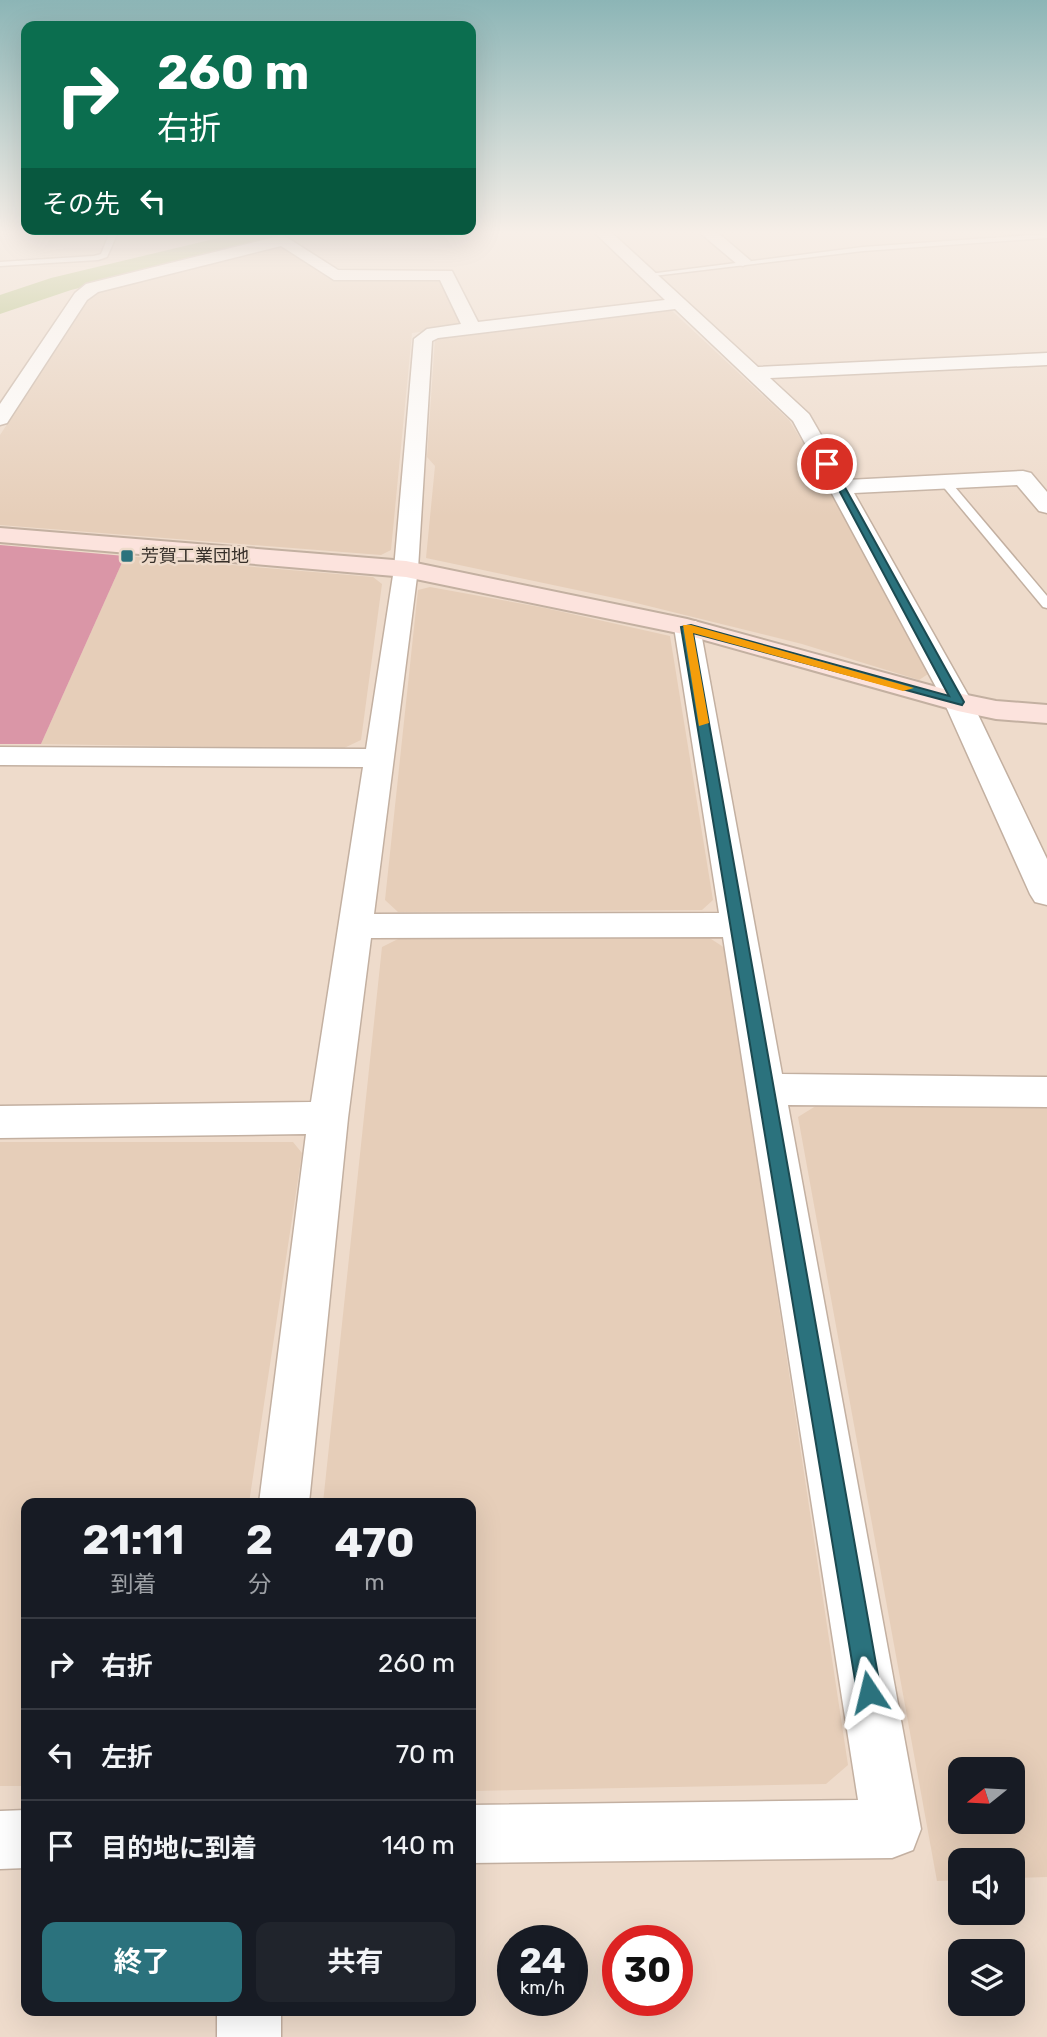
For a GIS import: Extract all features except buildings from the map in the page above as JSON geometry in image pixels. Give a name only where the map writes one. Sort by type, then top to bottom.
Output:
[{"type":"street","points":[[0,419],[61,327]]},
{"type":"street","points":[[285,1498],[328,1118],[406,569],[423,339],[433,333],[480,327]]},
{"type":"street","points":[[703,327],[802,418],[958,702],[1047,894]]},
{"type":"street","points":[[754,373],[1047,359]]},
{"type":"street","points":[[840,487],[1023,478],[1047,506]]},
{"type":"street","points":[[0,535],[406,569],[687,627],[958,702],[996,710],[1047,714]]},
{"type":"street","points":[[476,1834],[892,1829],[687,627]]},
{"type":"street","points":[[0,756],[380,758]]},
{"type":"street","points":[[356,926],[737,925]]},
{"type":"street","points":[[765,1089],[1047,1092]]},
{"type":"street","points":[[0,1122],[328,1118]]},
{"type":"street","points":[[0,1840],[21,1839]]},
{"type":"street","points":[[249,2016],[249,2037]]},
{"type":"lane","points":[[945,482],[1047,604]]},
{"type":"shaded area","points":[[71,327],[454,327],[412,333],[391,550],[381,555],[0,525],[0,435]]},
{"type":"shaded area","points":[[529,327],[689,327],[789,420],[815,462],[928,674],[919,680],[802,644],[624,600],[426,558],[435,466],[427,457],[435,339]]},
{"type":"shaded area","points":[[0,545],[125,556],[41,744],[0,744]]},
{"type":"shaded area","points":[[125,556],[373,577],[382,584],[361,740],[342,749],[41,744]]},
{"type":"shaded area","points":[[430,587],[545,608],[670,636],[713,900],[702,910],[398,912],[385,900],[418,590]]},
{"type":"shaded area","points":[[708,937],[725,948],[848,1765],[826,1784],[476,1791],[476,1498],[324,1498],[382,947],[400,938]]},
{"type":"shaded area","points":[[1047,1102],[1047,1877],[1025,1878],[1025,1848],[948,1848],[948,1881],[937,1881],[798,1117],[819,1104]]},
{"type":"shaded area","points":[[0,1142],[293,1142],[302,1153],[250,1498],[21,1498],[21,1786],[0,1786]]},
{"type":"slow traffic","points":[[703,723],[687,627],[908,688]]},
{"type":"place","name":"芳賀工業団地","points":[[127,556]]},
{"type":"route","points":[[827,464],[958,702],[687,627],[869,1692]]}]
